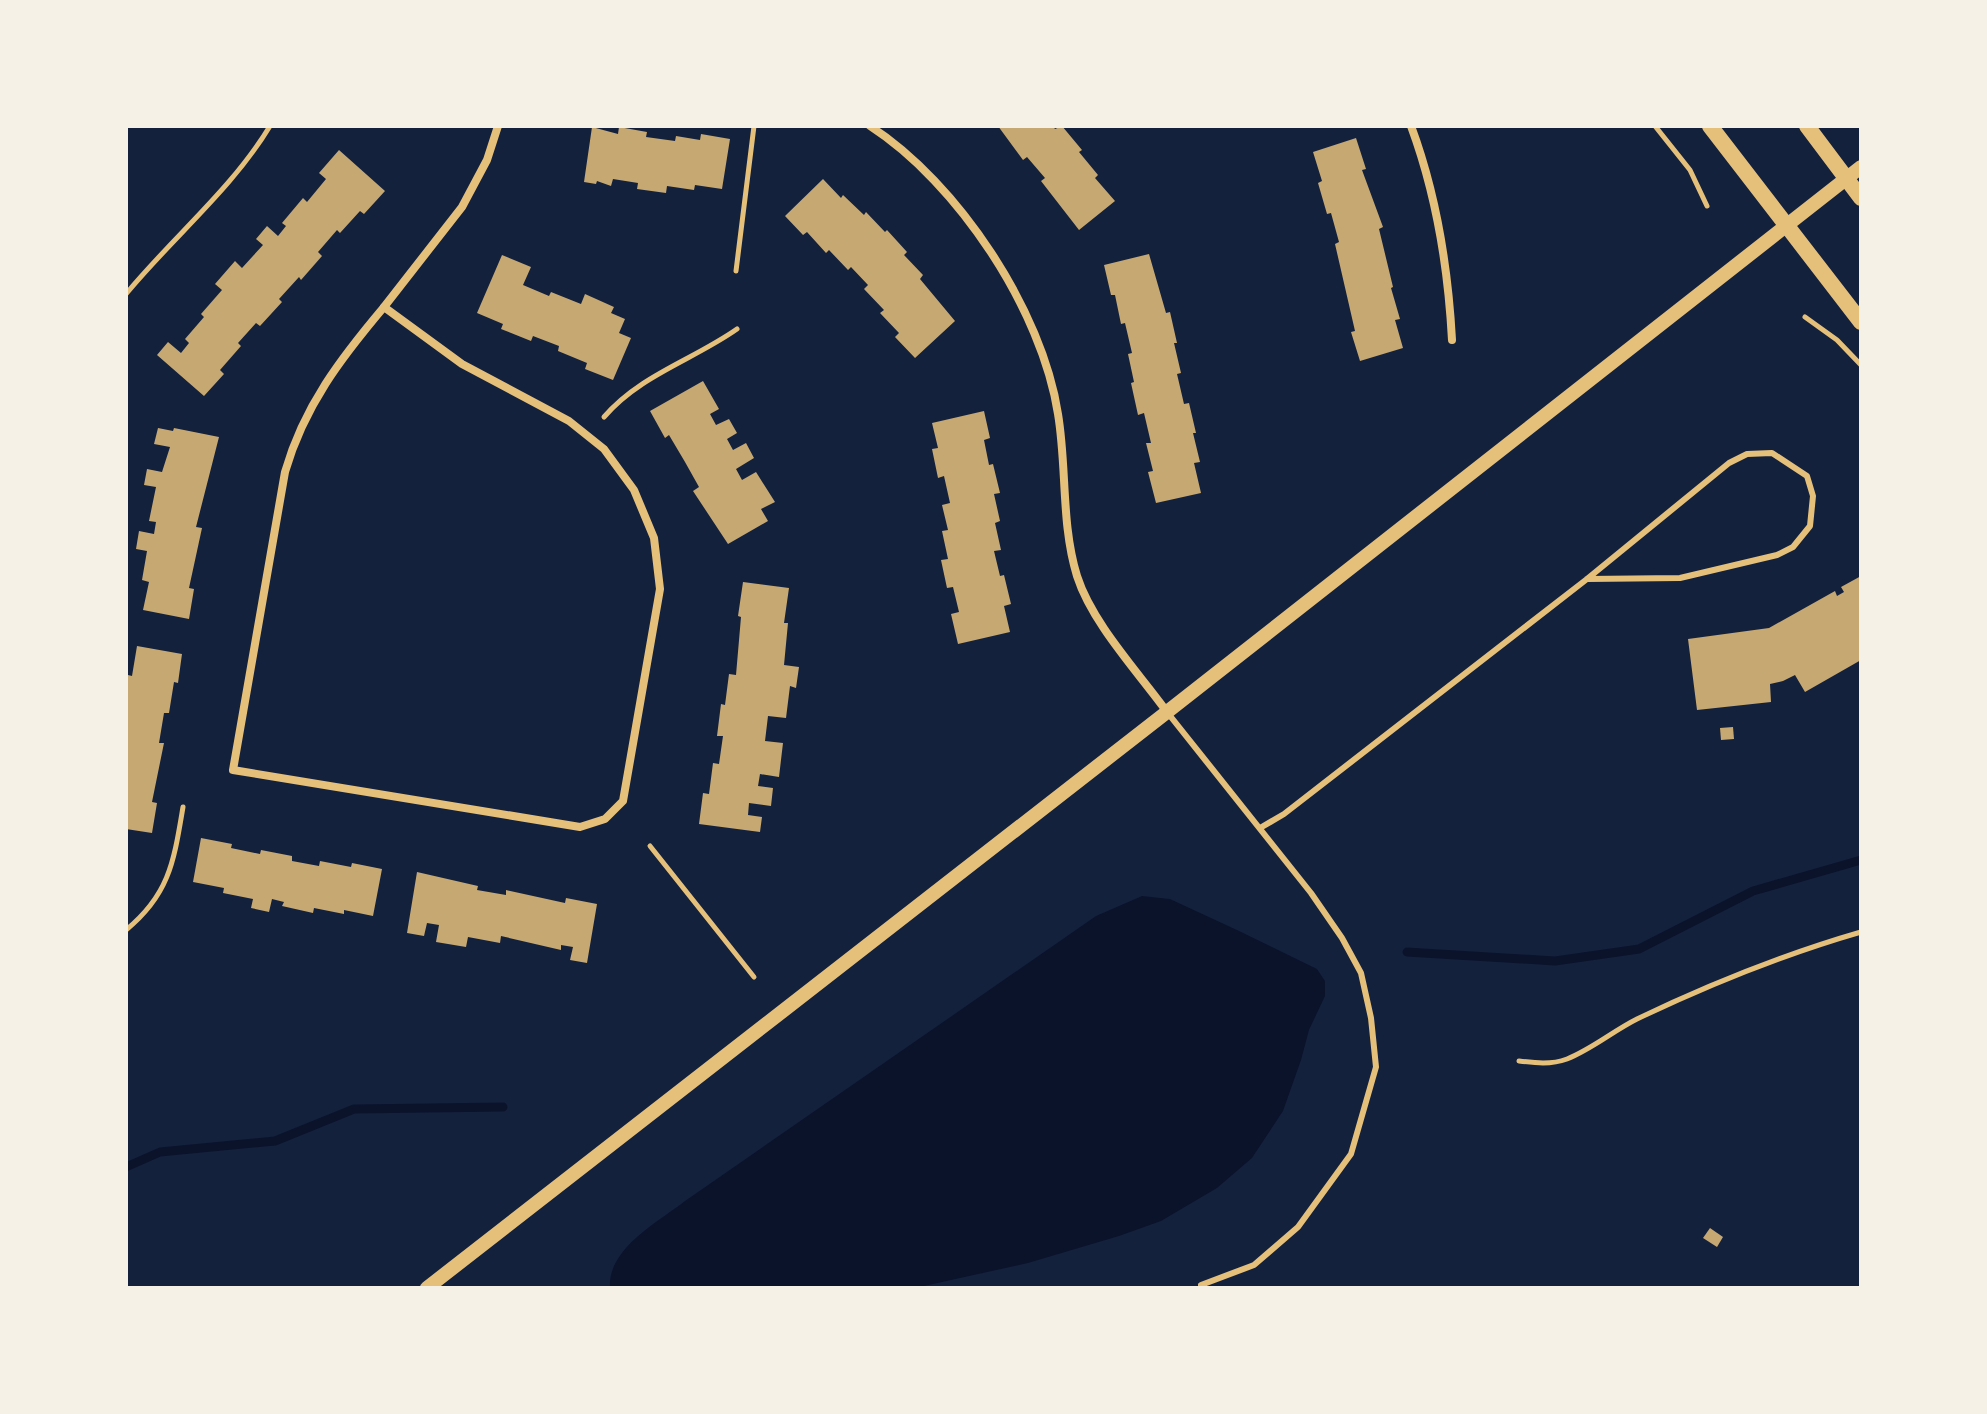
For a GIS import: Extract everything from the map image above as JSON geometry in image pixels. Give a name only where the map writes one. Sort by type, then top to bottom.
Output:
[{"type":"main road","points":[[1710,126],[1861,322]]},
{"type":"main road","points":[[1807,126],[1861,198]]},
{"type":"street","points":[[384,307],[462,364],[569,421],[604,449],[620,469],[645,514],[654,538],[660,589],[623,801],[605,819],[580,827],[233,770],[285,472],[299,429],[340,360],[462,207],[487,160],[498,126]]},
{"type":"street","points":[[870,126],[892,140],[925,171],[984,242],[1005,273],[1029,319],[1044,356],[1058,410],[1064,458],[1066,524],[1077,577],[1093,612],[1167,712]]},
{"type":"street","points":[[1411,126],[1440,220],[1449,280],[1452,340]]},
{"type":"street","points":[[436,1285],[1861,167]]},
{"type":"lane","points":[[1260,828],[1284,814],[1587,579],[1716,473],[1747,454],[1772,453],[1807,476],[1813,496],[1810,526],[1793,547],[1777,555],[1680,578],[1587,579]]},
{"type":"lane","points":[[1167,712],[1311,893],[1342,938],[1361,973],[1371,1018],[1376,1067],[1351,1154],[1298,1227],[1254,1265],[1201,1285]]},
{"type":"path","points":[[126,294],[226,186],[270,126]]},
{"type":"path","points":[[736,271],[754,126]]},
{"type":"path","points":[[1655,126],[1690,170],[1707,206]]},
{"type":"path","points":[[1805,317],[1837,340],[1861,365]]},
{"type":"path","points":[[604,417],[637,386],[737,329]]},
{"type":"path","points":[[126,930],[146,911],[169,876],[183,807]]},
{"type":"path","points":[[650,846],[754,977]]},
{"type":"path","points":[[1519,1061],[1541,1063],[1566,1060],[1634,1020],[1671,1003],[1812,946],[1861,932]]},
{"type":"water","points":[[1142,896],[1170,899],[1237,930],[1317,969],[1325,981],[1325,996],[1309,1030],[1283,1111],[1252,1158],[1217,1188],[1161,1221],[1119,1236],[1028,1263],[915,1288],[610,1288],[611,1274],[625,1249],[661,1218],[1096,916]]},
{"type":"building","points":[[998,126],[1053,126],[1055,129],[1062,126],[1098,175],[1095,178],[1115,201],[1079,230],[1041,181],[1045,178],[1027,157],[1023,160]]},
{"type":"building","points":[[592,127],[618,134],[619,127],[647,132],[646,137],[675,141],[676,136],[700,140],[701,134],[730,139],[722,189],[695,185],[694,190],[667,186],[666,193],[637,189],[638,183],[613,179],[611,186],[597,181],[596,184],[584,182]]},
{"type":"building","points":[[1356,138],[1366,169],[1362,170],[1383,227],[1379,229],[1400,319],[1395,320],[1403,348],[1360,361],[1351,332],[1355,331],[1335,244],[1339,242],[1318,183],[1322,181],[1313,152]]},
{"type":"building","points":[[339,150],[385,191],[364,214],[360,211],[340,233],[337,230],[318,252],[322,256],[279,299],[282,302],[260,326],[256,323],[238,343],[241,346],[220,370],[224,374],[204,396],[157,355],[168,342],[181,353],[189,343],[185,339],[204,317],[201,314],[222,290],[215,284],[235,261],[242,268],[263,245],[256,239],[267,226],[278,236],[286,226],[282,223],[303,198],[307,202],[326,179],[319,173]]},
{"type":"building","points":[[823,179],[841,198],[843,195],[864,215],[866,212],[885,232],[887,230],[923,275],[920,279],[955,321],[915,358],[895,337],[899,333],[880,313],[884,310],[864,289],[868,285],[829,250],[826,253],[807,232],[803,235],[785,216]]},
{"type":"building","points":[[1149,254],[1166,313],[1170,312],[1177,343],[1174,343],[1181,373],[1177,374],[1184,404],[1189,403],[1196,433],[1193,433],[1200,462],[1194,463],[1201,493],[1156,503],[1148,472],[1153,471],[1146,443],[1151,443],[1144,413],[1138,415],[1131,383],[1134,382],[1128,354],[1132,353],[1115,295],[1111,295],[1104,265]]},
{"type":"building","points":[[502,255],[531,267],[523,285],[581,304],[585,294],[614,307],[611,313],[625,319],[619,333],[631,338],[613,380],[585,369],[587,363],[558,351],[559,346],[533,336],[531,341],[501,329],[503,324],[477,313]]},
{"type":"building","points":[[703,381],[719,409],[710,414],[716,425],[729,419],[737,433],[727,439],[733,450],[746,443],[754,458],[736,469],[742,480],[756,472],[775,502],[761,509],[768,521],[728,544],[693,491],[699,487],[685,462],[669,435],[665,438],[650,411]]},
{"type":"building","points":[[984,411],[990,438],[984,440],[989,465],[993,464],[1000,493],[994,494],[1000,521],[995,523],[1001,550],[994,551],[1011,604],[1004,606],[1010,632],[958,644],[951,614],[959,612],[953,587],[947,588],[941,560],[948,559],[942,531],[948,530],[942,505],[950,503],[944,476],[938,478],[932,449],[938,448],[932,423]]},
{"type":"building","points":[[158,428],[219,437],[196,527],[202,528],[189,588],[194,589],[189,619],[143,610],[149,582],[142,580],[147,551],[136,549],[139,531],[154,534],[156,522],[149,521],[156,487],[144,485],[147,469],[162,472],[170,447],[154,444]]},
{"type":"building","points":[[1861,576],[1861,660],[1805,692],[1795,675],[1770,684],[1771,702],[1697,710],[1688,639],[1769,628],[1835,591],[1837,596],[1844,592],[1841,587]]},
{"type":"building","points":[[743,582],[789,588],[784,623],[788,623],[784,665],[799,667],[796,688],[790,686],[786,718],[768,716],[765,741],[783,743],[779,777],[760,774],[758,786],[773,788],[771,806],[749,803],[748,815],[762,817],[760,832],[699,824],[703,793],[709,794],[713,763],[719,764],[723,736],[717,736],[721,704],[725,705],[729,674],[736,675],[741,617],[738,616]]},
{"type":"building","points":[[137,646],[182,654],[169,713],[164,713],[159,743],[164,743],[152,802],[157,803],[152,833],[126,829],[126,687],[128,675],[132,676]]},
{"type":"building","points":[[1733,727],[1734,739],[1721,740],[1720,728]]},
{"type":"building","points":[[201,838],[260,854],[261,850],[292,856],[292,861],[319,866],[320,861],[382,869],[373,916],[314,908],[313,913],[282,906],[284,902],[272,899],[269,912],[251,908],[253,899],[223,893],[224,888],[193,882]]},
{"type":"building","points":[[417,872],[478,886],[477,890],[506,895],[506,890],[565,903],[566,898],[597,904],[587,963],[570,960],[573,947],[561,945],[561,950],[501,936],[500,943],[468,937],[466,947],[436,942],[439,925],[427,923],[424,936],[407,933]]},
{"type":"building","points":[[1710,1228],[1723,1237],[1717,1247],[1703,1238]]},
{"type":"waterway","points":[[1407,952],[1555,961],[1639,949],[1753,891],[1861,860]]},
{"type":"waterway","points":[[126,1167],[160,1152],[275,1141],[354,1109],[503,1107]]}]
